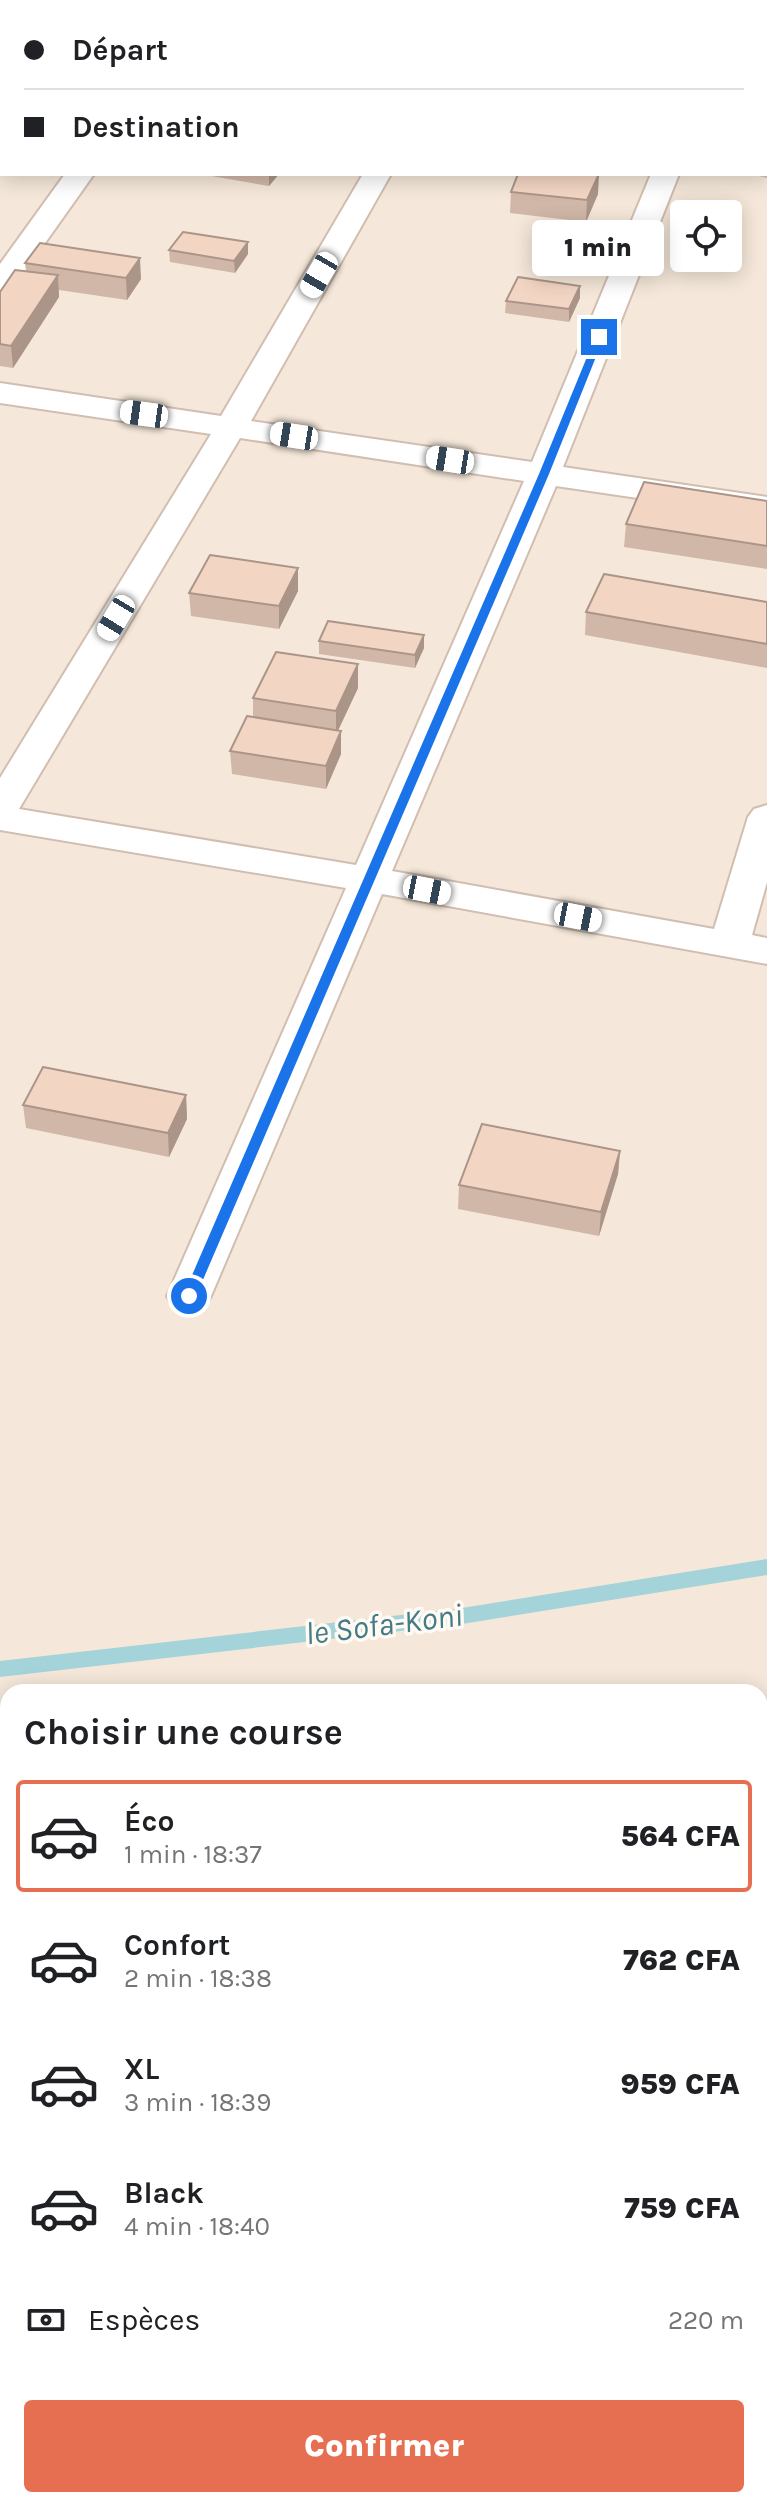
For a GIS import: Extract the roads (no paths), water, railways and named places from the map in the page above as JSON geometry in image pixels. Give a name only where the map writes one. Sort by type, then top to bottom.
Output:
[{"type":"street","points":[[0,285],[79,176]]},
{"type":"street","points":[[0,809],[231,427],[376,176]]},
{"type":"street","points":[[189,1296],[544,474],[664,176]]},
{"type":"street","points":[[0,393],[767,507]]},
{"type":"street","points":[[729,945],[767,817]]},
{"type":"street","points":[[0,818],[367,879],[767,951]]},
{"type":"waterway","name":"le Sofa-Koni","points":[[0,1669],[462,1616],[767,1567]]}]
